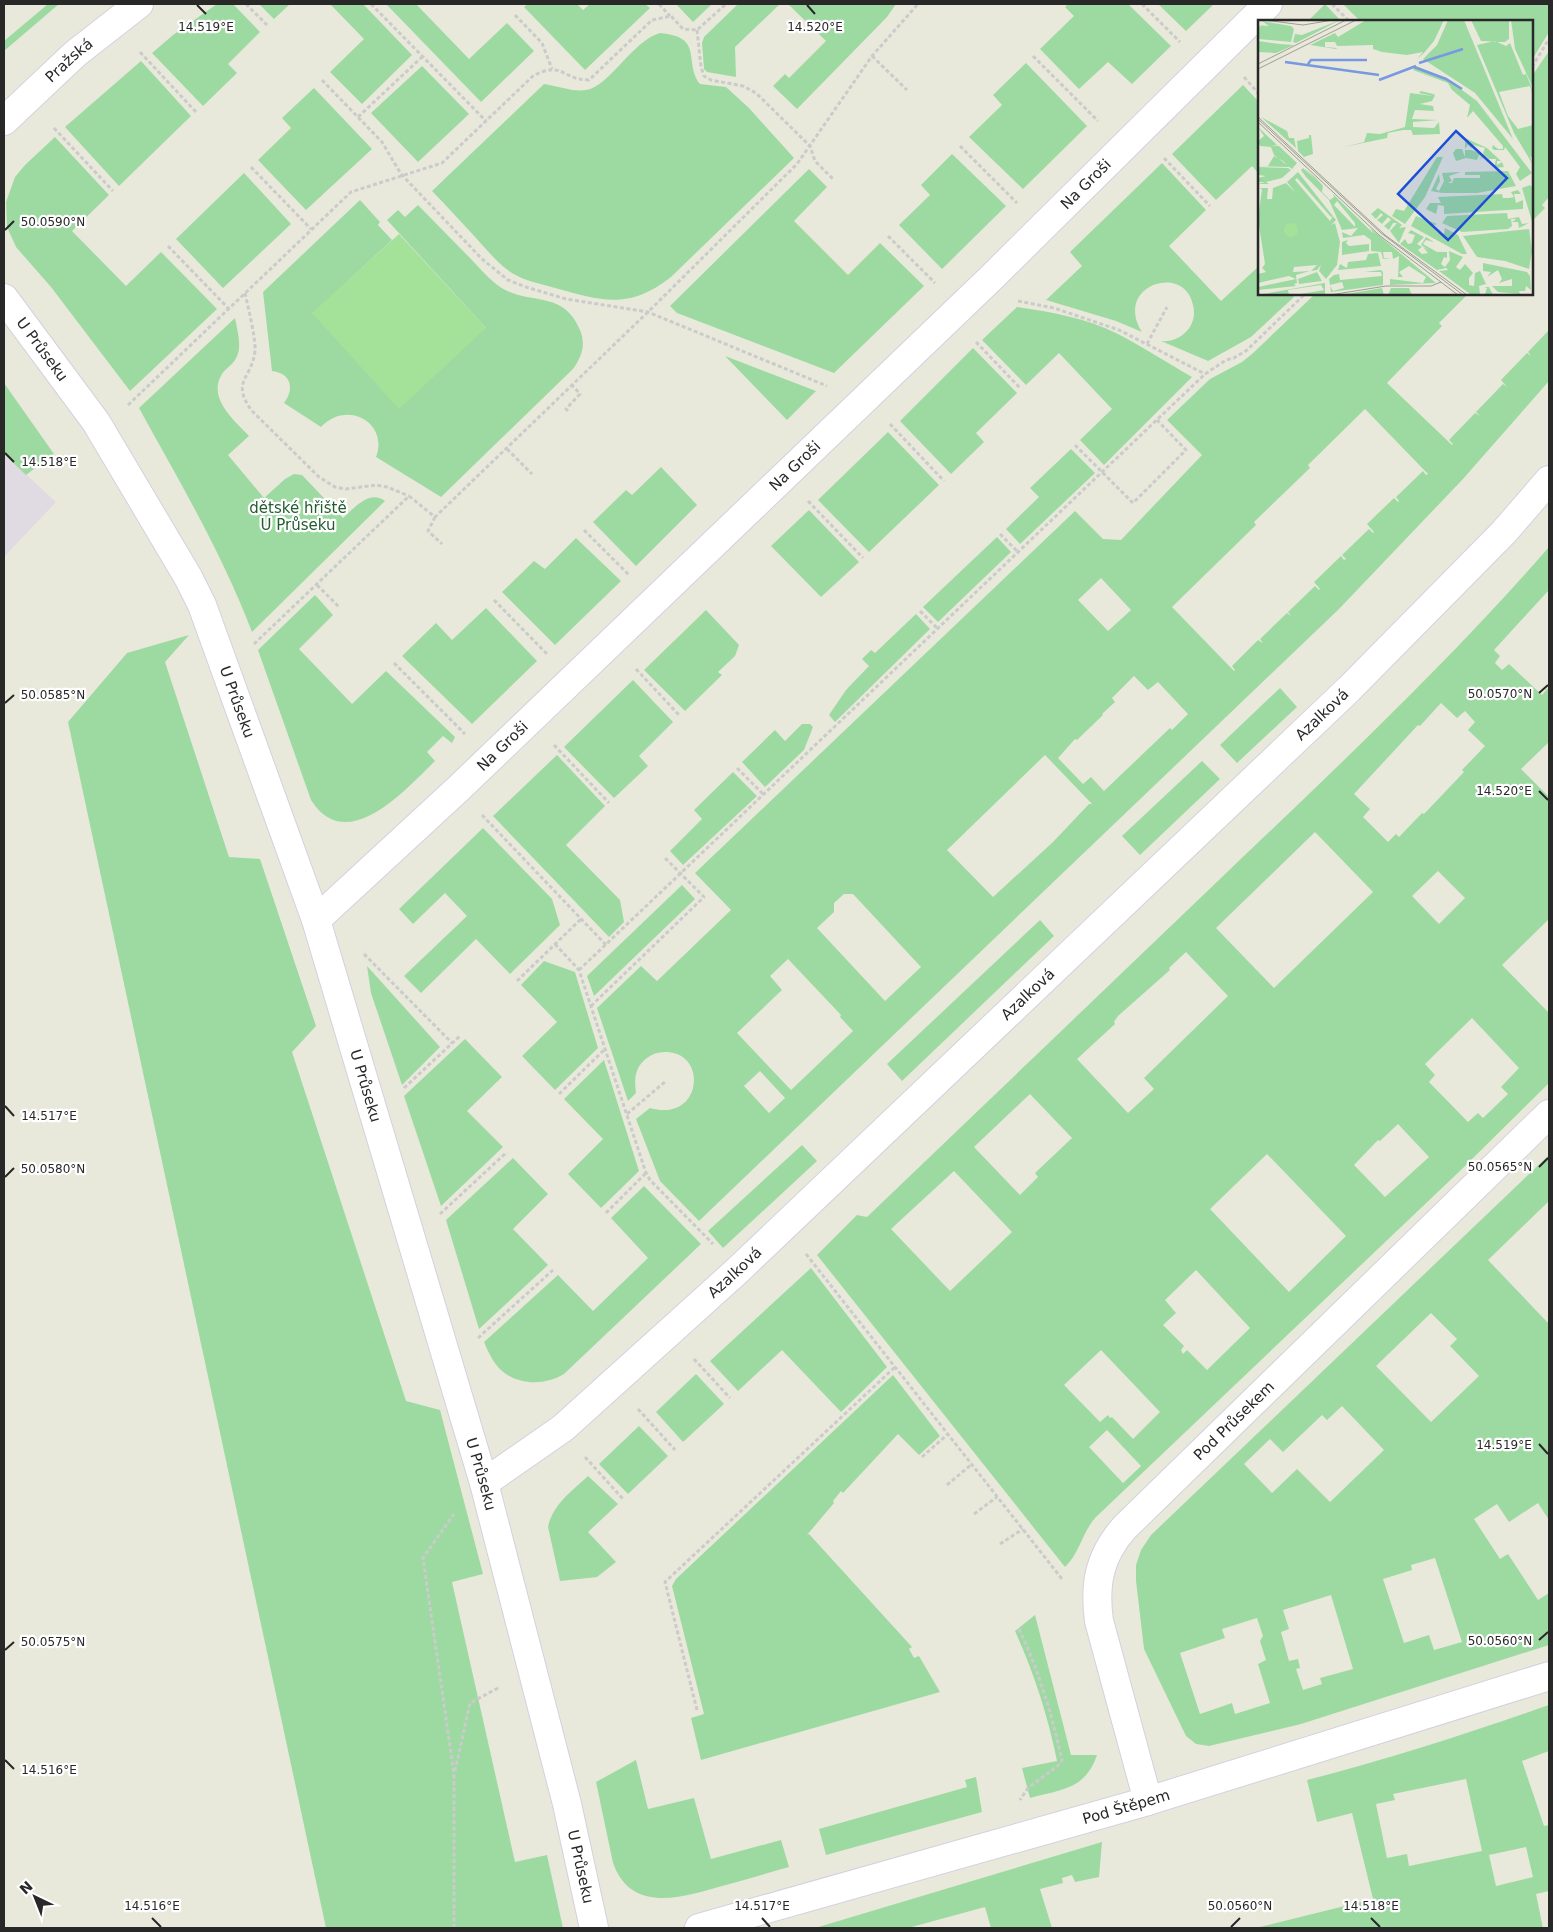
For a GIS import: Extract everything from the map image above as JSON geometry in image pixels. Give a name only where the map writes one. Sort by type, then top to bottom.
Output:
[{"type":"street","name":"Pražská","points":[[4,121],[76,54],[139,4]]},
{"type":"street","name":"Na Groši","points":[[316,920],[466,782],[990,279],[1268,4]]},
{"type":"street","name":"U Průseku","points":[[4,298],[96,422],[188,576],[202,605],[316,920],[484,1483],[567,1804],[594,1928]]},
{"type":"street","name":"Azalková","points":[[484,1483],[563,1428],[738,1270],[1349,689],[1504,532],[1549,480]]},
{"type":"street","name":"Pod Průsekem","points":[[1148,1801],[1099,1621],[1096,1603],[1098,1576],[1108,1550],[1125,1527],[1549,1114]]},
{"type":"street","name":"Pod Štěpem","points":[[699,1928],[1148,1801],[1549,1676]]},
{"type":"path","points":[[246,4],[267,25]]},
{"type":"path","points":[[371,4],[486,122]]},
{"type":"path","points":[[659,4],[683,29],[697,30],[726,4]]},
{"type":"path","points":[[442,544],[428,531],[436,517],[571,384],[648,312],[797,164],[872,56],[918,4]]},
{"type":"path","points":[[1142,4],[1182,44]]},
{"type":"path","points":[[1332,4],[1348,20]]},
{"type":"path","points":[[515,15],[542,43],[552,69]]},
{"type":"path","points":[[128,405],[350,192],[402,174],[442,163],[533,76],[552,69],[560,70],[577,80],[589,80],[652,20],[671,16]]},
{"type":"path","points":[[697,30],[700,67],[704,76],[711,80],[743,86],[756,93],[810,146],[816,161],[834,180]]},
{"type":"path","points":[[1533,65],[1549,39]]},
{"type":"path","points":[[140,52],[196,112]]},
{"type":"path","points":[[872,56],[907,90]]},
{"type":"path","points":[[1033,56],[1100,124]]},
{"type":"path","points":[[358,117],[422,57]]},
{"type":"path","points":[[1241,75],[1258,93]]},
{"type":"path","points":[[322,80],[382,142],[402,174],[482,259],[508,280],[566,299],[648,312],[830,387]]},
{"type":"path","points":[[54,128],[114,191]]},
{"type":"path","points":[[960,146],[1018,204]]},
{"type":"path","points":[[1160,154],[1210,206]]},
{"type":"path","points":[[251,167],[311,229]]},
{"type":"path","points":[[888,236],[935,284]]},
{"type":"path","points":[[168,246],[229,309]]},
{"type":"path","points":[[245,293],[255,350],[243,382],[242,392],[245,401],[252,411],[319,477],[335,487],[346,489],[376,484],[387,487],[408,496],[436,517]]},
{"type":"path","points":[[579,970],[1205,374],[1226,360],[1240,355],[1247,350],[1302,295]]},
{"type":"path","points":[[1011,300],[1054,308],[1119,330],[1205,374]]},
{"type":"path","points":[[1147,344],[1167,307]]},
{"type":"path","points":[[972,338],[1021,389]]},
{"type":"path","points":[[568,411],[566,409],[580,394],[571,384]]},
{"type":"path","points":[[886,420],[944,481]]},
{"type":"path","points":[[1075,445],[1133,503],[1186,450],[1157,420]]},
{"type":"path","points":[[506,448],[532,474]]},
{"type":"path","points":[[251,647],[408,496]]},
{"type":"path","points":[[806,499],[863,558]]},
{"type":"path","points":[[584,530],[632,579]]},
{"type":"path","points":[[1000,534],[1018,552]]},
{"type":"path","points":[[317,585],[340,608]]},
{"type":"path","points":[[494,600],[551,658]]},
{"type":"path","points":[[920,610],[938,629]]},
{"type":"path","points":[[394,663],[469,738]]},
{"type":"path","points":[[634,666],[680,716]]},
{"type":"path","points":[[554,745],[609,803]]},
{"type":"path","points":[[737,768],[764,795]]},
{"type":"path","points":[[482,814],[606,945]]},
{"type":"path","points":[[591,1006],[704,898],[664,857]]},
{"type":"path","points":[[517,981],[581,919]]},
{"type":"path","points":[[556,944],[579,970],[646,1173],[650,1180],[738,1270]]},
{"type":"path","points":[[360,950],[452,1043]]},
{"type":"path","points":[[401,1090],[461,1034]]},
{"type":"path","points":[[559,1094],[605,1049]]},
{"type":"path","points":[[627,1114],[666,1081]]},
{"type":"path","points":[[434,1220],[507,1152]]},
{"type":"path","points":[[606,1213],[646,1173]]},
{"type":"path","points":[[804,1252],[1062,1579],[1097,1588]]},
{"type":"path","points":[[474,1341],[554,1270]]},
{"type":"path","points":[[694,1358],[730,1398]]},
{"type":"path","points":[[697,1710],[665,1582],[895,1367]]},
{"type":"path","points":[[638,1409],[675,1450]]},
{"type":"path","points":[[922,1457],[948,1434]]},
{"type":"path","points":[[585,1457],[623,1499]]},
{"type":"path","points":[[947,1485],[972,1464]]},
{"type":"path","points":[[454,1928],[454,1774],[423,1558],[455,1514],[484,1483]]},
{"type":"path","points":[[974,1514],[997,1496]]},
{"type":"path","points":[[1000,1544],[1023,1528]]},
{"type":"path","points":[[1019,1629],[1037,1669],[1062,1760],[1060,1764],[1028,1788]]},
{"type":"path","points":[[454,1774],[470,1703],[533,1669]]},
{"type":"shaded area","points":[[4,454],[56,502],[4,557]]},
{"type":"green space","points":[[48,4],[59,4],[4,51],[4,41]]},
{"type":"green space","points":[[217,4],[233,4],[260,32],[228,64],[237,73],[203,106],[152,53],[173,35]]},
{"type":"green space","points":[[259,4],[290,4],[274,19]]},
{"type":"green space","points":[[330,4],[363,4],[412,55],[362,104],[330,72],[364,39]]},
{"type":"green space","points":[[386,4],[416,4],[469,59],[507,23],[534,51],[481,102]]},
{"type":"green space","points":[[528,4],[577,4],[583,10],[590,4],[645,4],[650,8],[585,70],[524,7]]},
{"type":"green space","points":[[676,4],[712,4],[693,22]]},
{"type":"green space","points":[[738,4],[780,4],[735,47],[736,77],[707,72],[704,69],[702,43],[704,37]]},
{"type":"green space","points":[[788,4],[896,4],[887,17],[797,109],[773,86],[785,74],[789,78],[826,41]]},
{"type":"green space","points":[[1068,4],[1128,4],[1171,46],[1132,84],[1108,62],[1079,89],[1040,49],[1074,16],[1065,7]]},
{"type":"green space","points":[[1158,4],[1214,4],[1186,31]]},
{"type":"green space","points":[[1325,4],[1340,20],[1309,20]]},
{"type":"green space","points":[[1343,4],[1549,4],[1549,32],[1533,58],[1533,20],[1359,20]]},
{"type":"green space","points":[[660,33],[674,35],[683,40],[688,45],[695,76],[700,84],[726,87],[749,108],[794,158],[671,277],[642,294],[615,300],[601,299],[533,282],[512,273],[493,257],[432,191],[544,84],[576,90],[586,90],[595,87],[640,45]]},
{"type":"green space","points":[[1549,51],[1549,197],[1542,205],[1545,208],[1533,220],[1533,75]]},
{"type":"green space","points":[[141,61],[191,116],[119,186],[65,127]]},
{"type":"green space","points":[[1026,63],[1087,126],[1023,189],[969,137],[1002,105],[993,95]]},
{"type":"green space","points":[[422,66],[469,114],[418,162],[371,113]]},
{"type":"green space","points":[[1243,85],[1258,101],[1258,173],[1252,166],[1216,200],[1172,154]]},
{"type":"green space","points":[[314,88],[372,149],[306,210],[258,160],[291,128],[282,118]]},
{"type":"green space","points":[[55,137],[109,195],[72,231],[126,286],[161,252],[217,309],[130,391],[51,287],[16,247],[7,227],[6,202],[15,177]]},
{"type":"green space","points":[[952,154],[1006,206],[942,269],[899,225],[930,195],[921,185]]},
{"type":"green space","points":[[1162,163],[1206,210],[1169,246],[1221,301],[1258,267],[1258,295],[1292,295],[1294,297],[1251,337],[1208,361],[1161,341],[1174,340],[1181,336],[1190,327],[1193,319],[1193,305],[1187,292],[1177,285],[1165,283],[1153,285],[1143,292],[1136,302],[1135,316],[1142,332],[1116,321],[1046,300],[1082,266],[1070,252]]},
{"type":"green space","points":[[809,169],[827,187],[794,221],[848,275],[880,243],[924,286],[834,373],[677,313],[670,306]]},
{"type":"green space","points":[[244,173],[291,224],[223,288],[176,239]]},
{"type":"green space","points":[[360,200],[380,222],[378,225],[392,240],[312,314],[486,328],[387,220],[398,210],[405,217],[418,205],[496,284],[507,291],[553,303],[564,308],[572,317],[582,335],[582,350],[579,360],[573,369],[441,497],[376,457],[377,434],[371,425],[363,419],[353,415],[342,415],[331,419],[321,427],[284,403],[289,392],[289,382],[283,375],[272,371],[263,292]]},
{"type":"green space","points":[[399,234],[486,328],[399,409],[312,313]]},
{"type":"green space","points":[[1314,295],[1467,295],[1439,323],[1442,326],[1387,383],[1452,445],[1449,440],[1475,413],[1480,416],[1476,412],[1503,384],[1507,387],[1501,380],[1527,353],[1531,356],[1528,352],[1549,330],[1549,381],[1463,479],[1339,609],[699,1221],[660,1181],[636,1119],[650,1108],[668,1110],[681,1105],[689,1097],[694,1085],[693,1073],[688,1062],[679,1055],[665,1052],[649,1057],[643,1061],[638,1069],[635,1078],[636,1093],[628,1101],[597,1008],[641,966],[657,981],[731,910],[695,873],[1075,511],[1103,539],[1121,540],[1202,455],[1167,420],[1210,379],[1242,362]],"holes":[[[1365,409],[1428,474],[1426,475],[1423,471],[1396,497],[1398,502],[1394,498],[1367,524],[1374,532],[1369,529],[1342,555],[1346,559],[1344,560],[1341,556],[1314,582],[1320,589],[1315,586],[1288,612],[1291,616],[1287,613],[1260,639],[1263,643],[1258,640],[1232,666],[1234,671],[1172,607],[1256,525],[1254,522],[1310,468],[1308,465]],[[1101,578],[1131,610],[1108,631],[1078,600]],[[1134,676],[1148,690],[1158,682],[1188,714],[1172,730],[1170,728],[1104,791],[1091,777],[1083,784],[1058,758],[1075,739],[1077,740],[1115,702],[1112,698]],[[1045,755],[1092,804],[1089,804],[1053,842],[993,897],[947,850]],[[844,894],[853,894],[921,967],[885,1001],[817,928],[834,912],[834,903]],[[788,959],[841,1015],[840,1017],[853,1031],[791,1090],[737,1033],[782,990],[770,976]],[[760,1071],[785,1098],[769,1113],[744,1086]]]},
{"type":"green space","points":[[1017,307],[1069,316],[1106,328],[1192,377],[1104,465],[1080,440],[1112,409],[1059,353],[1026,385],[982,340]]},
{"type":"green space","name":"dětské hřiště U Průseku","points":[[235,318],[239,337],[238,352],[236,359],[222,374],[218,383],[218,392],[224,408],[249,436],[228,455],[264,498],[285,479],[294,474],[302,475],[343,518],[368,498],[374,497],[385,501],[252,632],[214,546],[139,408]]},
{"type":"green space","points":[[973,348],[1017,393],[976,433],[984,442],[951,474],[900,421]]},
{"type":"green space","points":[[725,356],[816,391],[787,420]]},
{"type":"green space","points":[[4,383],[54,454],[26,475],[4,454]]},
{"type":"green space","points":[[888,432],[939,485],[869,552],[818,500]]},
{"type":"green space","points":[[1071,449],[1095,473],[1020,544],[1006,529],[1039,497],[1030,488]]},
{"type":"green space","points":[[661,467],[697,505],[636,566],[593,522],[626,490],[632,495]]},
{"type":"green space","points":[[809,510],[859,562],[821,597],[771,546]]},
{"type":"green space","points":[[997,537],[1011,552],[938,622],[923,607]]},
{"type":"green space","points":[[576,538],[621,581],[555,645],[502,592],[534,561],[545,569]]},
{"type":"green space","points":[[1549,547],[1549,590],[1494,650],[1500,656],[1495,663],[1502,670],[1509,664],[1542,695],[1549,687],[1549,742],[1521,769],[1549,797],[1549,919],[1502,965],[1549,1013],[1549,1083],[1462,1169],[1096,1517],[1065,1567],[817,1255],[857,1215],[867,1217],[1305,798],[1430,675]],"holes":[[[1441,703],[1457,718],[1465,711],[1475,722],[1468,730],[1485,746],[1462,770],[1464,772],[1424,814],[1422,813],[1399,837],[1396,834],[1388,842],[1363,817],[1370,809],[1354,794],[1418,725],[1420,726]],[[1315,832],[1373,892],[1274,988],[1216,928]],[[1438,871],[1465,898],[1439,924],[1412,896]],[[1186,952],[1228,996],[1144,1078],[1154,1089],[1128,1113],[1077,1059],[1115,1024],[1114,1022],[1118,1016],[1170,970],[1169,968]],[[1472,1018],[1519,1068],[1501,1087],[1508,1094],[1483,1118],[1478,1113],[1468,1122],[1429,1082],[1435,1075],[1425,1064]],[[1030,1094],[1072,1138],[1035,1173],[1038,1177],[1020,1195],[974,1147]],[[1398,1124],[1429,1157],[1385,1197],[1354,1165],[1378,1140],[1380,1141]],[[1267,1154],[1346,1236],[1289,1292],[1210,1209]],[[954,1171],[1012,1232],[950,1291],[891,1229]],[[1196,1270],[1250,1328],[1207,1370],[1187,1350],[1183,1354],[1181,1350],[1184,1346],[1163,1325],[1176,1313],[1165,1300]],[[1101,1350],[1160,1412],[1133,1439],[1108,1415],[1100,1422],[1064,1385]],[[1107,1430],[1141,1466],[1123,1483],[1089,1447]]]},
{"type":"green space","points":[[315,595],[333,615],[299,649],[352,704],[386,671],[455,737],[452,743],[443,736],[427,752],[435,761],[393,801],[376,812],[358,820],[341,822],[325,816],[311,800],[258,650]]},
{"type":"green space","points":[[486,608],[537,661],[472,724],[402,656],[436,623],[452,640]]},
{"type":"green space","points":[[706,610],[739,645],[735,656],[718,672],[722,675],[685,711],[644,670]]},
{"type":"green space","points":[[916,614],[930,629],[835,722],[829,715],[846,690],[869,666],[862,659],[871,650],[875,653]]},
{"type":"green space","points":[[189,635],[165,662],[229,857],[260,859],[316,1026],[292,1052],[406,1401],[440,1410],[483,1574],[452,1582],[515,1862],[547,1855],[563,1928],[326,1928],[68,722],[127,653]]},
{"type":"green space","points":[[633,680],[673,722],[639,756],[648,766],[614,798],[564,747]]},
{"type":"green space","points":[[1280,688],[1297,707],[1237,763],[1220,745]]},
{"type":"green space","points":[[802,724],[810,724],[813,727],[804,750],[765,787],[742,762],[775,730],[785,741]]},
{"type":"green space","points":[[557,755],[605,806],[566,845],[620,900],[624,922],[609,937],[493,816]]},
{"type":"green space","points":[[1202,761],[1220,779],[1140,855],[1122,836]]},
{"type":"green space","points":[[733,772],[757,796],[683,865],[670,851],[702,819],[694,810]]},
{"type":"green space","points":[[483,828],[552,899],[560,925],[510,974],[476,939],[421,993],[404,976],[467,916],[445,893],[413,924],[399,909]]},
{"type":"green space","points":[[682,885],[695,899],[594,996],[587,976]]},
{"type":"green space","points":[[1040,920],[1054,936],[902,1081],[887,1064]]},
{"type":"green space","points":[[544,961],[575,972],[598,1048],[555,1090],[522,1056],[557,1022],[521,985]]},
{"type":"green space","points":[[367,966],[440,1047],[402,1085],[371,993]]},
{"type":"green space","points":[[465,1039],[502,1077],[467,1111],[503,1147],[441,1206],[404,1096]]},
{"type":"green space","points":[[604,1060],[639,1171],[601,1208],[568,1174],[603,1139],[564,1099]]},
{"type":"green space","points":[[802,1145],[817,1161],[723,1248],[708,1231]]},
{"type":"green space","points":[[1549,1155],[1549,1201],[1488,1260],[1549,1324],[1549,1520],[1538,1503],[1509,1522],[1497,1504],[1474,1519],[1500,1559],[1508,1554],[1538,1600],[1549,1593],[1549,1645],[1301,1724],[1209,1746],[1196,1744],[1186,1736],[1144,1649],[1136,1581],[1136,1565],[1141,1550],[1151,1535]],"holes":[[[1431,1313],[1457,1339],[1450,1346],[1479,1376],[1431,1422],[1376,1366]],[[1342,1406],[1384,1450],[1330,1502],[1297,1469],[1272,1493],[1244,1464],[1270,1439],[1283,1452],[1322,1415],[1327,1420]],[[1435,1558],[1462,1642],[1434,1650],[1429,1635],[1404,1643],[1383,1579],[1412,1570],[1411,1565]],[[1331,1595],[1353,1669],[1320,1678],[1322,1684],[1303,1690],[1296,1669],[1300,1668],[1298,1659],[1289,1661],[1281,1632],[1289,1629],[1283,1610]],[[1257,1618],[1263,1636],[1260,1641],[1266,1660],[1258,1664],[1270,1703],[1235,1714],[1232,1703],[1200,1714],[1180,1653],[1225,1638],[1222,1629]]]},
{"type":"green space","points":[[513,1158],[548,1194],[513,1229],[548,1265],[479,1329],[446,1220]]},
{"type":"green space","points":[[644,1186],[701,1244],[564,1374],[557,1378],[533,1382],[517,1379],[502,1371],[491,1358],[484,1342],[558,1275],[593,1311],[648,1258],[611,1218]]},
{"type":"green space","points":[[811,1268],[887,1367],[841,1412],[782,1350],[738,1391],[710,1361]]},
{"type":"green space","points":[[696,1374],[724,1404],[683,1442],[656,1412]]},
{"type":"green space","points":[[893,1375],[940,1436],[919,1455],[898,1434],[843,1493],[841,1491],[833,1501],[834,1503],[807,1535],[809,1534],[912,1647],[909,1649],[914,1658],[919,1656],[940,1692],[701,1760],[691,1718],[704,1714],[672,1586],[676,1579]]},
{"type":"green space","points":[[639,1426],[668,1456],[628,1494],[599,1464]]},
{"type":"green space","points":[[588,1476],[618,1504],[588,1532],[616,1562],[597,1577],[560,1581],[548,1527],[550,1519],[559,1505]]},
{"type":"green space","points":[[1035,1615],[1071,1755],[1097,1755],[1092,1767],[1079,1782],[1062,1790],[1030,1798],[1022,1768],[1057,1761],[1040,1695],[1015,1631]]},
{"type":"green space","points":[[1549,1705],[1549,1751],[1522,1761],[1544,1826],[1549,1825],[1549,1891],[1536,1894],[1543,1928],[1256,1928],[1373,1899],[1352,1813],[1317,1822],[1307,1780],[1399,1754]],"holes":[[[1466,1779],[1482,1851],[1409,1866],[1407,1854],[1387,1858],[1376,1804],[1395,1800],[1393,1794]],[[1526,1847],[1533,1877],[1496,1886],[1489,1855]]]},
{"type":"green space","points":[[636,1760],[648,1809],[694,1798],[711,1859],[781,1840],[789,1867],[678,1897],[662,1898],[647,1896],[633,1890],[622,1880],[613,1863],[596,1782]]},
{"type":"green space","points":[[976,1777],[982,1812],[826,1855],[819,1829],[967,1787],[965,1780]]},
{"type":"green space","points":[[1102,1842],[1099,1877],[1075,1882],[1072,1875],[1062,1878],[1063,1883],[1040,1889],[1052,1928],[991,1928],[985,1907],[908,1928],[815,1928]]}]
